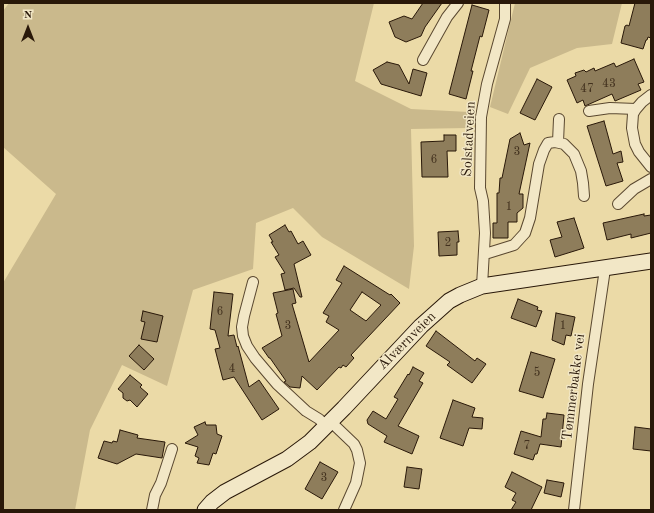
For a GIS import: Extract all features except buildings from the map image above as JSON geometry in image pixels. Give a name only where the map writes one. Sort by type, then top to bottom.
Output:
[{"type":"main road","name":"Alværnveien","points":[[205,510],[212,502],[225,492],[263,473],[295,454],[328,424],[433,314],[449,301],[472,289],[482,286],[651,261]]},
{"type":"street","points":[[423,60],[447,17],[458,3]]},
{"type":"street","name":"Solstadveien","points":[[482,286],[485,254],[483,201],[480,188],[481,117],[487,84],[505,19],[505,3]]},
{"type":"street","points":[[651,95],[636,109],[632,121],[632,133],[639,152],[651,167]]},
{"type":"street","points":[[589,111],[610,108],[636,109]]},
{"type":"street","points":[[558,142],[560,120]]},
{"type":"street","points":[[485,254],[509,247],[518,242],[525,233],[530,218],[537,172],[544,150],[548,143],[558,142],[564,144],[569,149],[579,165],[583,182],[584,196]]},
{"type":"street","points":[[618,204],[634,189],[651,179]]},
{"type":"street","name":"Tømmerbakke vei","points":[[574,510],[588,384],[604,268]]},
{"type":"street","points":[[254,282],[243,322],[243,336],[247,346],[277,384],[306,411],[328,424],[354,444],[357,450],[360,463],[356,482],[344,510]]},
{"type":"street","points":[[152,510],[155,495],[172,449]]},
{"type":"shaded area","points":[[9,3],[374,3],[355,81],[411,109],[469,112],[467,128],[411,129],[414,246],[409,289],[322,237],[293,208],[256,223],[253,269],[193,290],[167,386],[122,365],[90,430],[75,510],[3,510],[3,283],[56,194],[3,147],[3,11]]},
{"type":"shaded area","points":[[515,3],[622,3],[612,44],[577,48],[530,68],[508,114],[490,107]]}]
